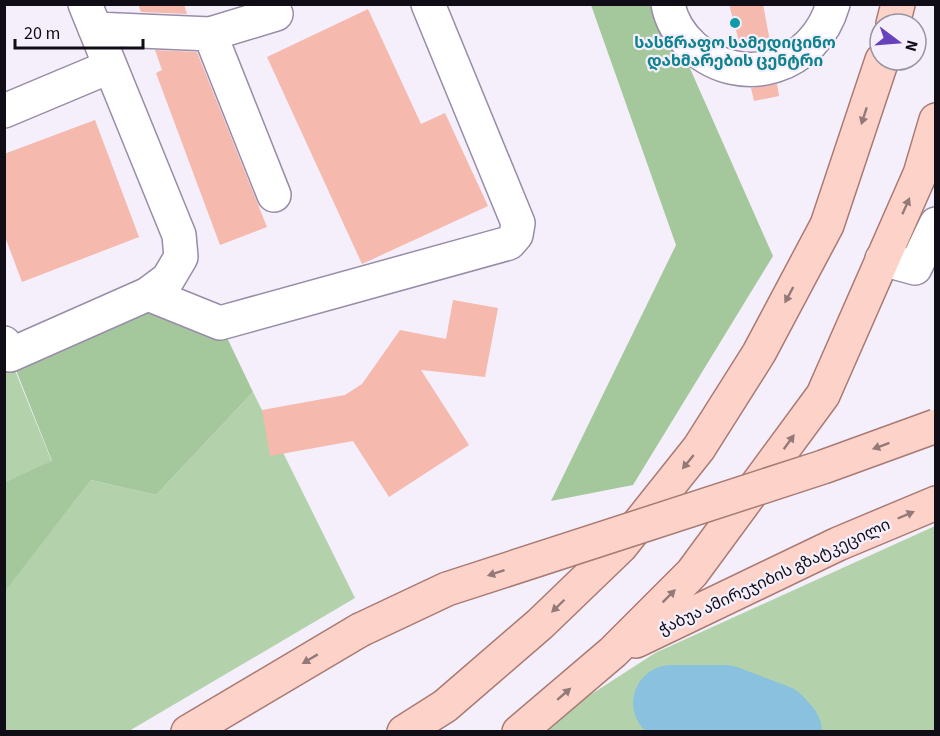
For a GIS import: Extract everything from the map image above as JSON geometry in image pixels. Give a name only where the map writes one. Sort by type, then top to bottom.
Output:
[{"type":"main road","points":[[404,732],[444,706],[540,624],[621,546],[699,448],[759,353],[827,225],[878,72]]},
{"type":"main road","name":"ჭაბუა ამირეჯიბის გზატკეცილი","points":[[519,732],[613,652],[692,573],[823,396],[920,174],[936,120]]},
{"type":"main road","points":[[188,732],[360,630],[447,589],[823,467],[936,426]]},
{"type":"main road","name":"ჭაბუა ამირეჯიბის გზატკეცილი","points":[[613,652],[838,544],[936,503]]},
{"type":"lane","points":[[148,294],[220,323],[509,243],[516,236],[518,223],[428,4]]},
{"type":"lane","points":[[668,4],[669,15],[684,39],[705,58],[732,68],[760,70],[788,62],[811,45],[828,22],[833,4]]},
{"type":"lane","points":[[7,349],[148,294],[168,279],[181,257],[178,235],[90,17],[210,34],[276,14]]},
{"type":"lane","points":[[210,34],[274,195]]},
{"type":"lane","points":[[4,111],[109,67]]},
{"type":"lane","points":[[882,259],[915,268],[936,224]]},
{"type":"green space","points":[[591,5],[662,5],[773,256],[633,485],[551,501],[676,245]]},
{"type":"green space","points":[[148,294],[220,323],[253,392],[156,495],[91,480],[5,591],[5,482],[52,461],[10,355]]},
{"type":"green space","points":[[4,343],[52,462],[5,482],[4,482]]},
{"type":"green space","points":[[253,392],[355,598],[129,731],[5,732],[4,591],[91,480],[156,495]]},
{"type":"green space","points":[[935,526],[935,731],[801,731],[765,695],[704,678],[663,672],[669,728],[682,731],[548,731],[587,697],[655,653]]},
{"type":"building","points":[[138,4],[184,4],[187,14],[141,12]]},
{"type":"building","points":[[729,4],[763,4],[771,47],[741,49]]},
{"type":"building","points":[[368,9],[421,124],[445,113],[488,206],[362,264],[267,57]]},
{"type":"building","points":[[155,50],[197,52],[267,227],[220,245],[156,73],[162,70]]},
{"type":"building","points":[[777,84],[779,96],[754,101],[751,88]]},
{"type":"building","points":[[95,120],[139,237],[22,282],[4,234],[4,154]]},
{"type":"building","points":[[453,300],[498,308],[485,377],[421,370],[469,445],[389,497],[353,441],[270,456],[262,410],[345,395],[362,384],[400,330],[446,339]]},
{"type":"waterway","points":[[671,703],[725,703],[775,722],[784,732]]},
{"type":"place","name":"სასწრაფო სამედიცინო დახმარების ცენტრი","points":[[735,23]]}]
